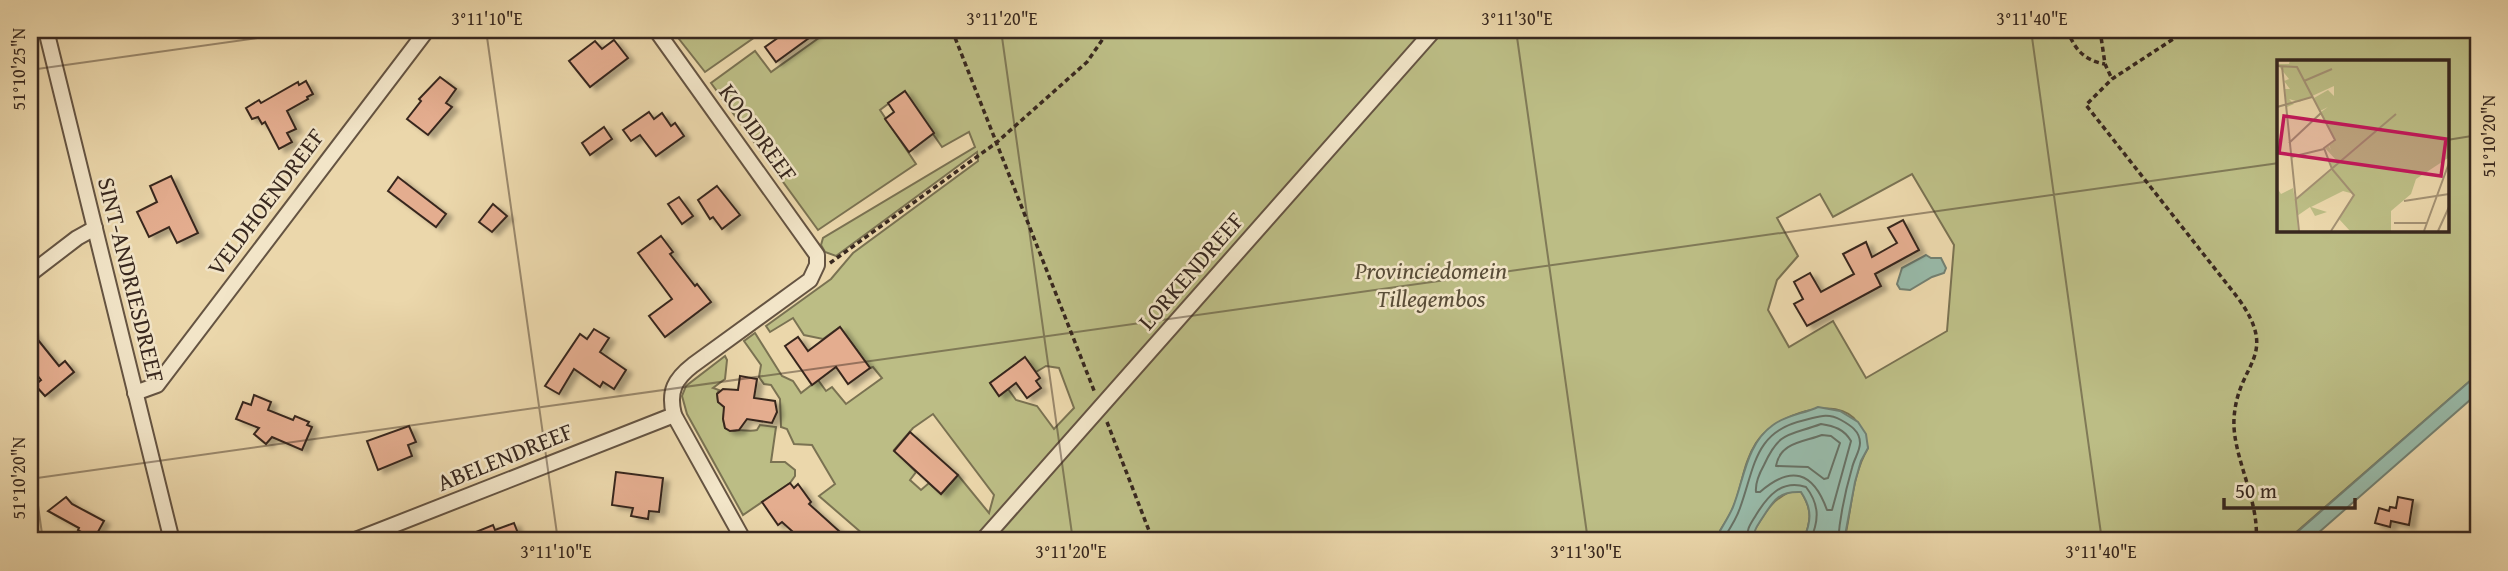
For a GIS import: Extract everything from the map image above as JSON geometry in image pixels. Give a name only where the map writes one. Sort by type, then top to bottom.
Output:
[{"type":"street","name":"SINT-ANDRIESDREEF","points":[[46,30],[172,541]]},
{"type":"street","name":"VELDHOENDREEF","points":[[135,393],[157,384],[427,30]]},
{"type":"street","name":"KOOIDREEF","points":[[656,30],[810,242],[817,255],[817,265]]},
{"type":"street","name":"LORKENDREEF","points":[[982,541],[1434,30]]},
{"type":"street","points":[[30,274],[77,238],[95,229]]},
{"type":"street","points":[[744,541],[674,415],[672,387],[678,378],[810,280],[817,265]]},
{"type":"street","name":"ABELENDREEF","points":[[353,541],[674,415]]},
{"type":"path","points":[[953,30],[1153,541]]},
{"type":"path","points":[[817,265],[838,260],[996,143],[1087,62],[1109,30]]},
{"type":"path","points":[[2067,30],[2083,57],[2105,64]]},
{"type":"path","points":[[2100,30],[2105,64],[2112,79]]},
{"type":"path","points":[[2187,30],[2112,79],[2086,105],[2238,298],[2255,324],[2258,347],[2234,418],[2253,509],[2256,541]]},
{"type":"green space","points":[[672,30],[765,30],[705,72]]},
{"type":"green space","name":"Provinciedomein Tillegembos","points":[[830,30],[2478,30],[2478,374],[2286,541],[1844,541],[1858,470],[1868,448],[1860,426],[1848,414],[1836,409],[1821,409],[1790,417],[1764,433],[1748,459],[1733,508],[1715,541],[871,541],[819,496],[835,484],[812,445],[794,444],[787,429],[781,427],[780,399],[771,385],[764,384],[759,377],[761,365],[744,341],[755,333],[782,376],[793,381],[801,393],[818,380],[826,391],[832,387],[846,404],[882,378],[873,367],[870,368],[840,327],[823,339],[804,335],[793,318],[770,332],[766,326],[831,279],[853,253],[978,161],[977,152],[836,256],[825,252],[821,245],[823,238],[975,147],[969,132],[942,147],[904,92],[880,110],[916,164],[818,230],[711,83],[755,51],[771,72]],"holes":[[[1912,174],[1954,245],[1947,331],[1866,378],[1833,321],[1789,347],[1768,310],[1777,280],[1798,256],[1777,218],[1820,194],[1833,217]],[[1025,358],[1036,372],[1046,366],[1059,368],[1074,408],[1054,429],[1037,406],[1016,400],[1008,389],[999,396],[990,383]],[[933,414],[994,495],[989,513],[958,475],[941,494],[929,483],[921,490],[910,480],[916,472],[894,450],[913,428]]]},
{"type":"green space","points":[[725,356],[725,379],[713,388],[719,390],[718,402],[725,405],[725,428],[752,431],[757,430],[760,425],[776,427],[771,462],[785,462],[795,470],[795,476],[790,483],[743,515],[687,414],[682,396],[686,386]]},
{"type":"green space","points":[[1789,492],[1801,492],[1808,505],[1809,522],[1803,541],[1755,541],[1753,532],[1764,514],[1772,504]]},
{"type":"water","points":[[1926,255],[1941,258],[1946,268],[1944,273],[1910,290],[1900,289],[1897,284],[1902,268]]},
{"type":"water","points":[[2478,374],[2478,393],[2309,541],[2287,541]]},
{"type":"water","points":[[1818,407],[1840,411],[1858,422],[1866,434],[1868,448],[1855,482],[1844,541],[1803,541],[1810,516],[1808,505],[1801,492],[1793,492],[1786,493],[1773,503],[1756,528],[1755,541],[1715,541],[1733,507],[1751,452],[1757,442],[1778,422]]},
{"type":"building","points":[[789,30],[820,30],[776,62],[765,47]]},
{"type":"building","points":[[614,40],[628,58],[590,87],[569,61],[595,41],[602,49]]},
{"type":"building","points":[[440,77],[456,89],[446,103],[452,107],[428,135],[407,119],[421,101],[419,99]]},
{"type":"building","points":[[306,81],[313,94],[287,111],[296,129],[287,133],[292,142],[279,149],[265,122],[262,124],[258,117],[252,119],[246,108],[259,100],[261,103],[298,82],[299,85]]},
{"type":"building","points":[[905,91],[934,133],[909,152],[885,119],[894,112],[888,103]]},
{"type":"building","points":[[649,112],[654,119],[662,113],[671,126],[675,123],[684,136],[656,156],[640,135],[631,141],[623,130]]},
{"type":"building","points":[[604,127],[612,139],[590,155],[582,143]]},
{"type":"building","points":[[171,176],[198,233],[177,243],[169,227],[149,237],[137,212],[157,202],[150,186]]},
{"type":"building","points":[[398,177],[446,214],[436,227],[388,191]]},
{"type":"building","points":[[717,186],[740,215],[722,229],[713,217],[710,219],[698,200]]},
{"type":"building","points":[[679,197],[693,216],[682,224],[668,204]]},
{"type":"building","points":[[493,204],[507,216],[492,232],[479,222]]},
{"type":"building","points":[[1903,220],[1919,250],[1875,274],[1881,286],[1807,326],[1794,304],[1803,299],[1794,282],[1810,273],[1821,292],[1854,274],[1843,254],[1866,242],[1872,257],[1897,243],[1888,228]]},
{"type":"building","points":[[661,236],[673,252],[670,254],[711,302],[665,337],[649,316],[672,299],[638,253]]},
{"type":"building","points":[[840,327],[870,368],[848,384],[836,367],[812,385],[785,346],[798,337],[808,351]]},
{"type":"building","points":[[594,329],[609,338],[600,352],[626,370],[614,389],[603,382],[600,387],[574,369],[559,394],[545,386],[580,334],[587,339]]},
{"type":"building","points":[[30,330],[59,366],[65,361],[74,372],[45,396],[35,385],[41,380],[30,366]]},
{"type":"building","points":[[1025,357],[1040,378],[1036,381],[1041,388],[1027,398],[1016,383],[999,396],[990,383]]},
{"type":"building","points":[[740,376],[757,379],[754,398],[775,401],[777,412],[772,423],[747,419],[739,430],[730,431],[725,428],[724,407],[718,402],[717,394],[723,389],[738,390]]},
{"type":"building","points":[[254,395],[271,402],[268,410],[293,420],[295,416],[309,422],[307,425],[312,427],[302,450],[272,437],[266,444],[254,434],[259,428],[236,419],[243,402],[251,405]]},
{"type":"building","points":[[409,426],[416,442],[408,445],[412,456],[378,470],[367,441]]},
{"type":"building","points":[[910,432],[958,475],[941,494],[894,451]]},
{"type":"building","points":[[616,472],[663,478],[659,512],[649,511],[648,519],[631,516],[633,508],[612,505]]},
{"type":"building","points":[[790,483],[794,488],[798,484],[811,502],[809,504],[850,541],[803,541],[782,522],[778,525],[762,502]]},
{"type":"building","points":[[66,497],[72,504],[104,521],[94,539],[48,511]]},
{"type":"building","points":[[2398,497],[2413,500],[2409,525],[2391,521],[2390,527],[2375,523],[2379,508],[2389,511],[2390,507],[2396,508]]},
{"type":"building","points":[[514,523],[521,541],[454,541],[493,525],[495,530]]}]
